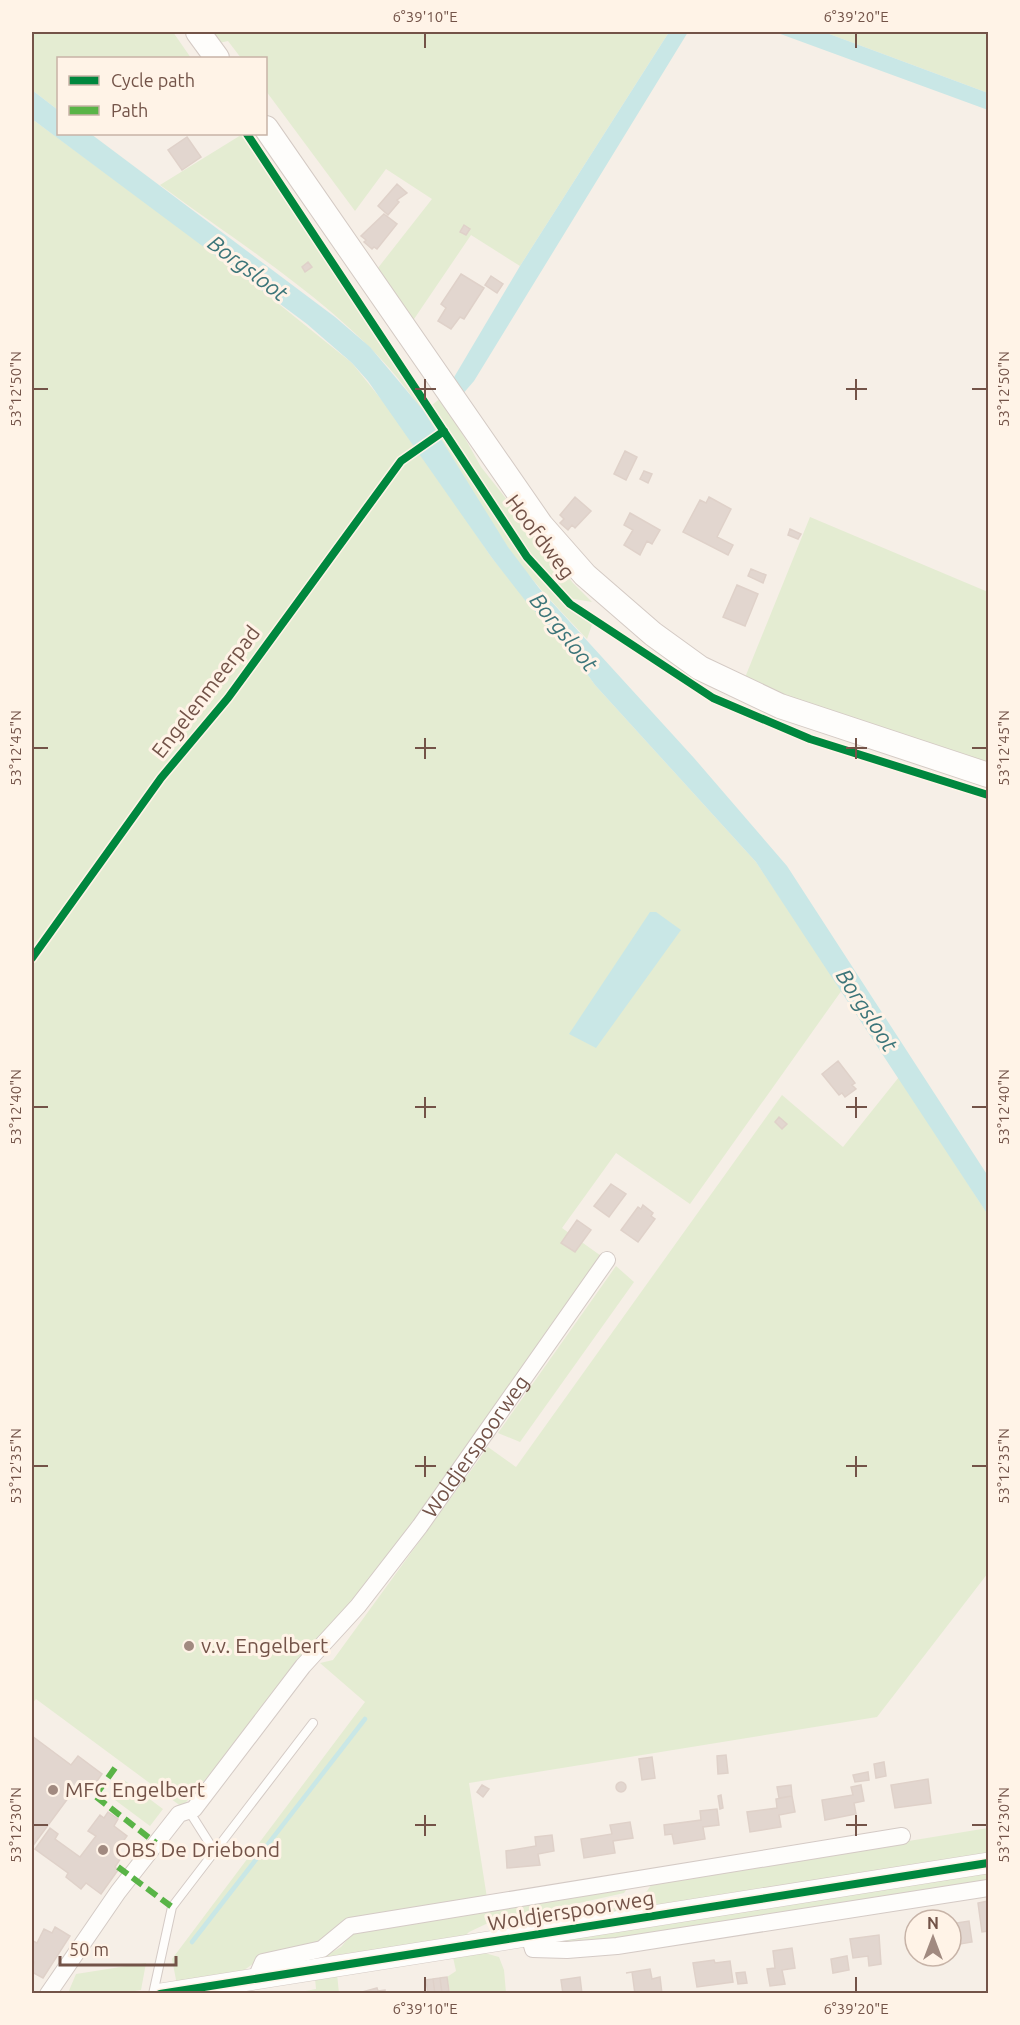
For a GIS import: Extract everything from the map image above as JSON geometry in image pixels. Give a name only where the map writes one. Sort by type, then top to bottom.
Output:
[{"type":"main road","points":[[198,32],[216,57]]},
{"type":"main road","name":"Hoofdweg","points":[[267,129],[541,525],[585,575],[653,634],[700,668],[780,706],[988,775]]},
{"type":"street","name":"Woldjerspoorweg","points":[[48,1994],[118,1892],[179,1814],[194,1809],[303,1666],[357,1606],[420,1526],[607,1260]]},
{"type":"street","name":"Woldjerspoorweg","points":[[256,1978],[263,1962],[321,1949],[350,1926],[902,1836]]},
{"type":"street","name":"Woldjerspoorweg","points":[[160,1994],[988,1863]]},
{"type":"street","name":"Woldjerspoorweg","points":[[529,1935],[533,1949],[567,1950],[617,1946],[988,1888]]},
{"type":"lane","points":[[153,1994],[172,1907],[313,1723]]},
{"type":"lane","points":[[189,1811],[215,1852]]},
{"type":"green space","points":[[32,32],[173,32],[190,57],[57,57],[57,109],[32,90]]},
{"type":"green space","points":[[206,32],[669,32],[520,266],[471,235],[410,325],[374,273],[432,199],[386,169],[355,211],[267,92],[267,57],[240,57],[228,41],[214,44]]},
{"type":"green space","points":[[824,32],[988,32],[988,93]]},
{"type":"green space","points":[[32,119],[233,267],[352,363],[401,424],[492,558],[572,653],[595,685],[756,862],[842,990],[690,1204],[616,1153],[562,1228],[604,1258],[364,1590],[182,1807],[36,1699],[32,1704]]},
{"type":"green space","points":[[241,135],[320,250],[376,339],[426,408],[514,543],[557,597],[593,622],[587,639],[516,559],[412,396],[371,349],[344,323],[284,274],[160,185]]},
{"type":"green space","points":[[442,397],[481,467],[573,583],[592,602],[568,598],[526,548],[432,405]]},
{"type":"green space","points":[[810,517],[988,592],[988,762],[856,720],[744,680]]},
{"type":"green space","points":[[899,1077],[988,1215],[988,1573],[877,1717],[469,1783],[487,1898],[340,1923],[320,1944],[264,1956],[237,1975],[177,1985],[172,1959],[365,1702],[320,1663],[333,1660],[488,1447],[516,1467],[782,1095],[843,1147]]},
{"type":"green space","points":[[616,1266],[634,1282],[520,1442],[498,1433]]},
{"type":"green space","points":[[124,1780],[163,1809],[150,1826],[111,1797]]},
{"type":"green space","points":[[988,1828],[988,1855],[555,1922],[627,1904],[643,1896],[652,1883]]},
{"type":"green space","points":[[988,1869],[988,1883],[615,1941],[563,1946],[549,1940]]},
{"type":"green space","points":[[629,1886],[624,1893],[486,1924],[469,1932],[461,1940],[313,1963],[341,1947],[352,1934],[367,1927]]},
{"type":"green space","points":[[481,1952],[499,1957],[504,1970],[506,1993],[435,1994],[450,1991],[447,1977],[456,1971],[453,1957]]},
{"type":"green space","points":[[146,1963],[141,1990],[122,1993],[68,1993],[76,1974]]},
{"type":"green space","points":[[337,1974],[339,1993],[290,1994],[316,1989],[315,1978]]},
{"type":"water","points":[[669,32],[688,32],[474,381],[461,396],[450,384],[520,266]]},
{"type":"water","points":[[775,32],[824,32],[988,93],[988,110]]},
{"type":"water","name":"Borgsloot","points":[[32,90],[57,109],[57,135],[92,135],[335,317],[370,347],[423,410],[508,547],[539,588],[694,758],[787,866],[988,1176],[988,1215],[756,862],[595,685],[572,653],[524,599],[492,558],[368,381],[352,363],[307,324],[32,119]]},
{"type":"water","points":[[650,912],[656,912],[681,930],[596,1048],[569,1034]]},
{"type":"building","points":[[187,137],[201,157],[182,170],[168,150]]},
{"type":"building","points":[[397,184],[407,193],[397,200],[399,202],[388,215],[378,206]]},
{"type":"building","points":[[384,214],[397,224],[377,249],[374,247],[372,249],[361,236]]},
{"type":"building","points":[[464,225],[470,229],[466,235],[460,232]]},
{"type":"building","points":[[308,262],[312,267],[305,272],[302,267]]},
{"type":"building","points":[[461,274],[484,288],[464,319],[460,317],[451,329],[438,321],[446,308],[441,304]]},
{"type":"building","points":[[491,276],[503,284],[497,293],[485,285]]},
{"type":"building","points":[[625,451],[637,457],[626,480],[614,474]]},
{"type":"building","points":[[644,471],[652,474],[648,483],[640,479]]},
{"type":"building","points":[[575,497],[591,511],[575,528],[572,525],[568,530],[560,523],[564,519],[560,515]]},
{"type":"building","points":[[709,497],[731,509],[717,537],[733,545],[728,555],[683,532],[700,500],[706,503]]},
{"type":"building","points":[[630,513],[660,530],[652,544],[647,541],[640,555],[624,545],[633,530],[624,525]]},
{"type":"building","points":[[790,529],[801,534],[798,539],[788,535]]},
{"type":"building","points":[[751,569],[766,575],[763,583],[748,576]]},
{"type":"building","points":[[737,585],[758,594],[745,626],[723,617]]},
{"type":"building","points":[[838,1061],[855,1083],[852,1085],[856,1089],[845,1097],[842,1093],[839,1095],[822,1074]]},
{"type":"building","points":[[779,1117],[787,1124],[782,1129],[775,1122]]},
{"type":"building","points":[[611,1184],[626,1194],[609,1217],[594,1206]]},
{"type":"building","points":[[643,1205],[653,1213],[651,1216],[655,1219],[638,1242],[621,1230],[638,1207],[641,1209]]},
{"type":"building","points":[[577,1220],[591,1230],[575,1252],[561,1243]]},
{"type":"building","name":"MFC Engelbert","points":[[32,1736],[71,1765],[78,1756],[102,1774],[88,1794],[77,1786],[32,1847]]},
{"type":"building","points":[[726,1755],[728,1773],[718,1774],[717,1756]]},
{"type":"building","points":[[652,1757],[655,1778],[642,1780],[639,1759]]},
{"type":"building","points":[[884,1762],[886,1776],[876,1778],[874,1764]]},
{"type":"building","points":[[868,1772],[869,1780],[855,1782],[853,1775]]},
{"type":"building","points":[[928,1779],[931,1803],[895,1808],[891,1785]]},
{"type":"building","points":[[621,1782],[626,1787],[621,1792],[616,1787]]},
{"type":"building","points":[[482,1785],[489,1789],[483,1797],[477,1792]]},
{"type":"building","points":[[791,1785],[792,1796],[779,1798],[777,1787]]},
{"type":"building","points":[[861,1785],[864,1801],[854,1803],[856,1814],[825,1820],[822,1800],[853,1795],[851,1787]]},
{"type":"building","points":[[721,1795],[723,1808],[720,1809],[718,1796]]},
{"type":"building","points":[[792,1796],[795,1812],[779,1815],[781,1827],[750,1832],[747,1812],[777,1808],[776,1799]]},
{"type":"building","points":[[717,1809],[719,1825],[703,1827],[705,1839],[674,1844],[672,1834],[665,1835],[664,1825],[701,1820],[700,1811]]},
{"type":"building","points":[[108,1812],[118,1819],[114,1826],[127,1836],[117,1850],[123,1855],[115,1867],[118,1870],[101,1894],[86,1883],[81,1889],[66,1877],[68,1873],[35,1849],[50,1828],[58,1834],[55,1839],[80,1857],[96,1836],[88,1831],[100,1815],[104,1818]]},
{"type":"building","points":[[630,1822],[633,1838],[613,1841],[615,1853],[584,1858],[581,1839],[612,1834],[610,1825]]},
{"type":"building","points":[[552,1835],[554,1851],[538,1854],[540,1865],[507,1868],[506,1851],[536,1846],[535,1837]]},
{"type":"building","points":[[988,1901],[988,1931],[982,1932],[978,1903]]},
{"type":"building","points":[[969,1921],[972,1942],[963,1944],[963,1922]]},
{"type":"building","points":[[55,1927],[70,1936],[43,1978],[32,1972],[34,1962],[32,1944],[33,1941],[37,1943],[44,1929],[52,1933]]},
{"type":"building","points":[[879,1935],[881,1964],[869,1966],[868,1956],[853,1958],[850,1939]]},
{"type":"building","points":[[792,1948],[795,1968],[782,1970],[785,1984],[770,1986],[767,1969],[775,1968],[773,1951]]},
{"type":"building","points":[[847,1956],[849,1970],[833,1973],[831,1959]]},
{"type":"building","points":[[714,1960],[715,1963],[730,1961],[733,1982],[697,1987],[693,1963]]},
{"type":"building","points":[[650,1969],[652,1979],[660,1977],[662,1994],[635,1994],[632,1972]]},
{"type":"building","points":[[745,1972],[747,1983],[738,1984],[736,1973]]},
{"type":"building","points":[[447,1977],[449,1991],[442,1993],[440,1978]]},
{"type":"building","points":[[580,1977],[582,1994],[563,1994],[561,1980]]},
{"type":"building","points":[[440,1978],[442,1993],[435,1994],[433,1979]]},
{"type":"building","points":[[433,1979],[435,1994],[428,1994],[426,1980]]},
{"type":"building","points":[[377,1988],[378,1991],[385,1990],[385,1994],[355,1994]]},
{"type":"waterway","points":[[192,1942],[365,1719]]},
{"type":"marked path","points":[[115,1768],[95,1796],[156,1843]]},
{"type":"marked path","points":[[118,1867],[172,1907]]},
{"type":"cycle path","points":[[248,135],[527,557],[570,604],[713,698],[810,739],[988,795]]},
{"type":"cycle path","name":"Engelenmeerpad","points":[[32,958],[161,778],[228,698],[401,461],[444,431]]},
{"type":"cycle path","points":[[160,1994],[988,1863]]},
{"type":"place","name":"v.v. Engelbert","points":[[189,1646]]},
{"type":"place","name":"MFC Engelbert","points":[[53,1790]]},
{"type":"place","name":"OBS De Driebond","points":[[103,1850]]}]
